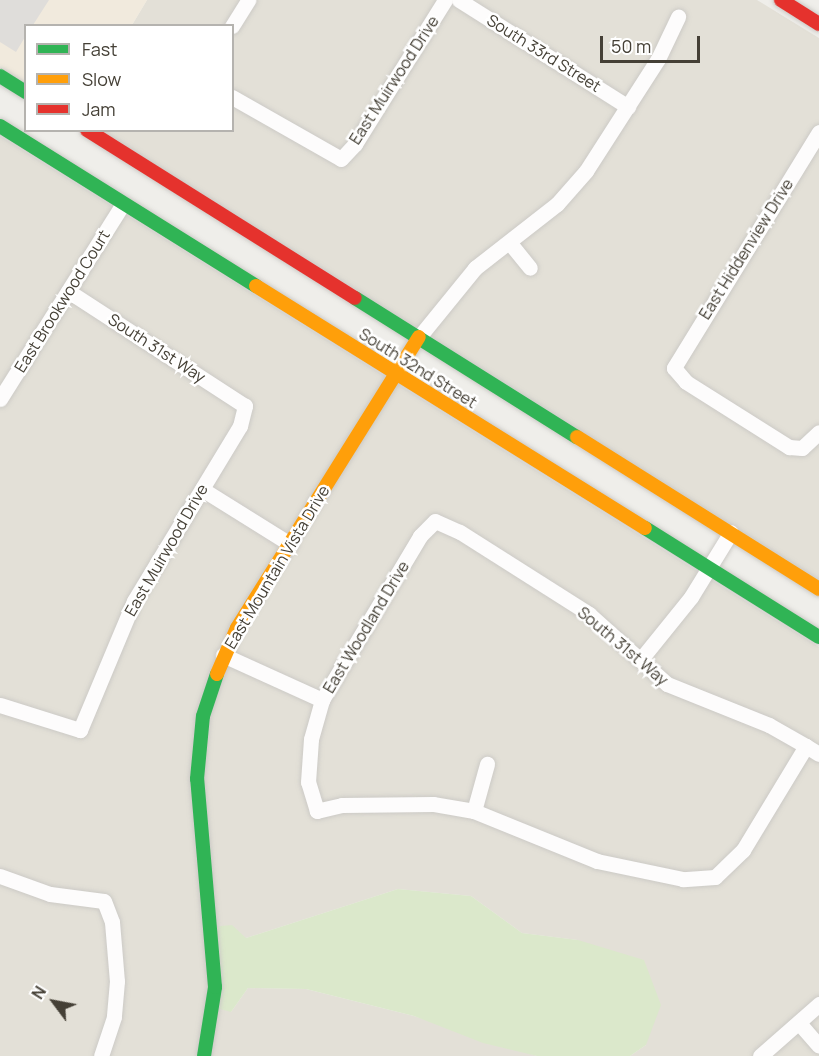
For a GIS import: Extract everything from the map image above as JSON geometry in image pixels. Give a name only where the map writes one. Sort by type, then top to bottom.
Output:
[{"type":"main road","points":[[781,0],[819,24]]},
{"type":"main road","points":[[0,76],[24,91]]},
{"type":"main road","name":"South 32nd Street","points":[[0,126],[819,637]]},
{"type":"main road","name":"South 32nd Street","points":[[90,132],[819,589]]},
{"type":"main road","name":"East Mountain Vista Drive","points":[[204,1056],[215,987],[197,779],[203,716],[223,655],[419,338]]},
{"type":"street","points":[[233,24],[248,0]]},
{"type":"street","name":"East Muirwood Drive","points":[[234,98],[340,159],[355,144],[445,0]]},
{"type":"street","name":"South 33rd Street","points":[[459,0],[628,106]]},
{"type":"street","name":"East Mountain Vista Drive","points":[[419,338],[450,294],[579,180],[628,106],[678,18]]},
{"type":"street","name":"East Hiddenview Drive","points":[[819,132],[674,368],[686,382],[789,447],[802,448],[819,432]]},
{"type":"street","name":"East Brookwood Court","points":[[0,399],[123,204]]},
{"type":"street","points":[[509,242],[530,268]]},
{"type":"street","name":"South 31st Way","points":[[68,291],[245,406]]},
{"type":"street","name":"East Muirwood Drive","points":[[0,705],[80,730],[134,601],[240,426],[245,406]]},
{"type":"street","points":[[202,489],[290,544]]},
{"type":"street","name":"South 31st Way","points":[[435,521],[460,532],[589,614],[688,696],[769,725],[812,750]]},
{"type":"street","name":"East Woodland Drive","points":[[435,521],[420,536],[322,700],[311,739],[308,782],[317,811],[342,805],[433,804],[474,811]]},
{"type":"street","points":[[641,659],[708,568],[731,532]]},
{"type":"street","points":[[223,655],[322,700]]},
{"type":"street","points":[[487,764],[474,811],[597,861],[683,879],[715,877],[743,850],[812,750]]},
{"type":"street","points":[[0,876],[50,894],[104,901],[112,922],[117,981],[114,1017],[101,1056]]},
{"type":"street","points":[[760,1056],[819,1004]]},
{"type":"street","points":[[799,1023],[819,1046]]},
{"type":"shaded area","points":[[0,0],[147,0],[133,24],[24,24],[24,82],[0,67]]},
{"type":"shaded area","points":[[0,0],[49,0],[34,24],[24,24],[24,39],[16,52],[0,42]]},
{"type":"shaded area","points":[[147,0],[757,0],[819,38],[819,580],[104,132],[234,132],[234,24],[133,24]]},
{"type":"shaded area","points":[[0,136],[819,647],[819,1056],[630,1056],[646,1045],[578,940],[522,933],[471,896],[398,889],[246,938],[231,1012],[248,988],[306,989],[414,1016],[537,1056],[0,1056]]},
{"type":"green space","points":[[398,889],[471,896],[522,933],[578,940],[644,960],[661,1005],[646,1045],[630,1056],[537,1056],[483,1043],[414,1016],[306,989],[248,988],[231,1012],[213,1007],[210,927],[232,925],[246,938]]},
{"type":"traffic: fast","points":[[0,76],[24,91]]},
{"type":"traffic: fast","points":[[0,126],[256,286]]},
{"type":"traffic: fast","points":[[355,298],[577,437]]},
{"type":"traffic: fast","points":[[645,528],[819,637]]},
{"type":"traffic: fast","points":[[204,1056],[215,987],[197,779],[203,716],[217,674]]},
{"type":"traffic: slow","points":[[256,286],[645,528]]},
{"type":"traffic: slow","points":[[217,674],[237,628],[419,337]]},
{"type":"traffic: slow","points":[[577,437],[819,589]]},
{"type":"traffic: jam","points":[[781,0],[819,24]]},
{"type":"traffic: jam","points":[[90,132],[355,298]]}]
